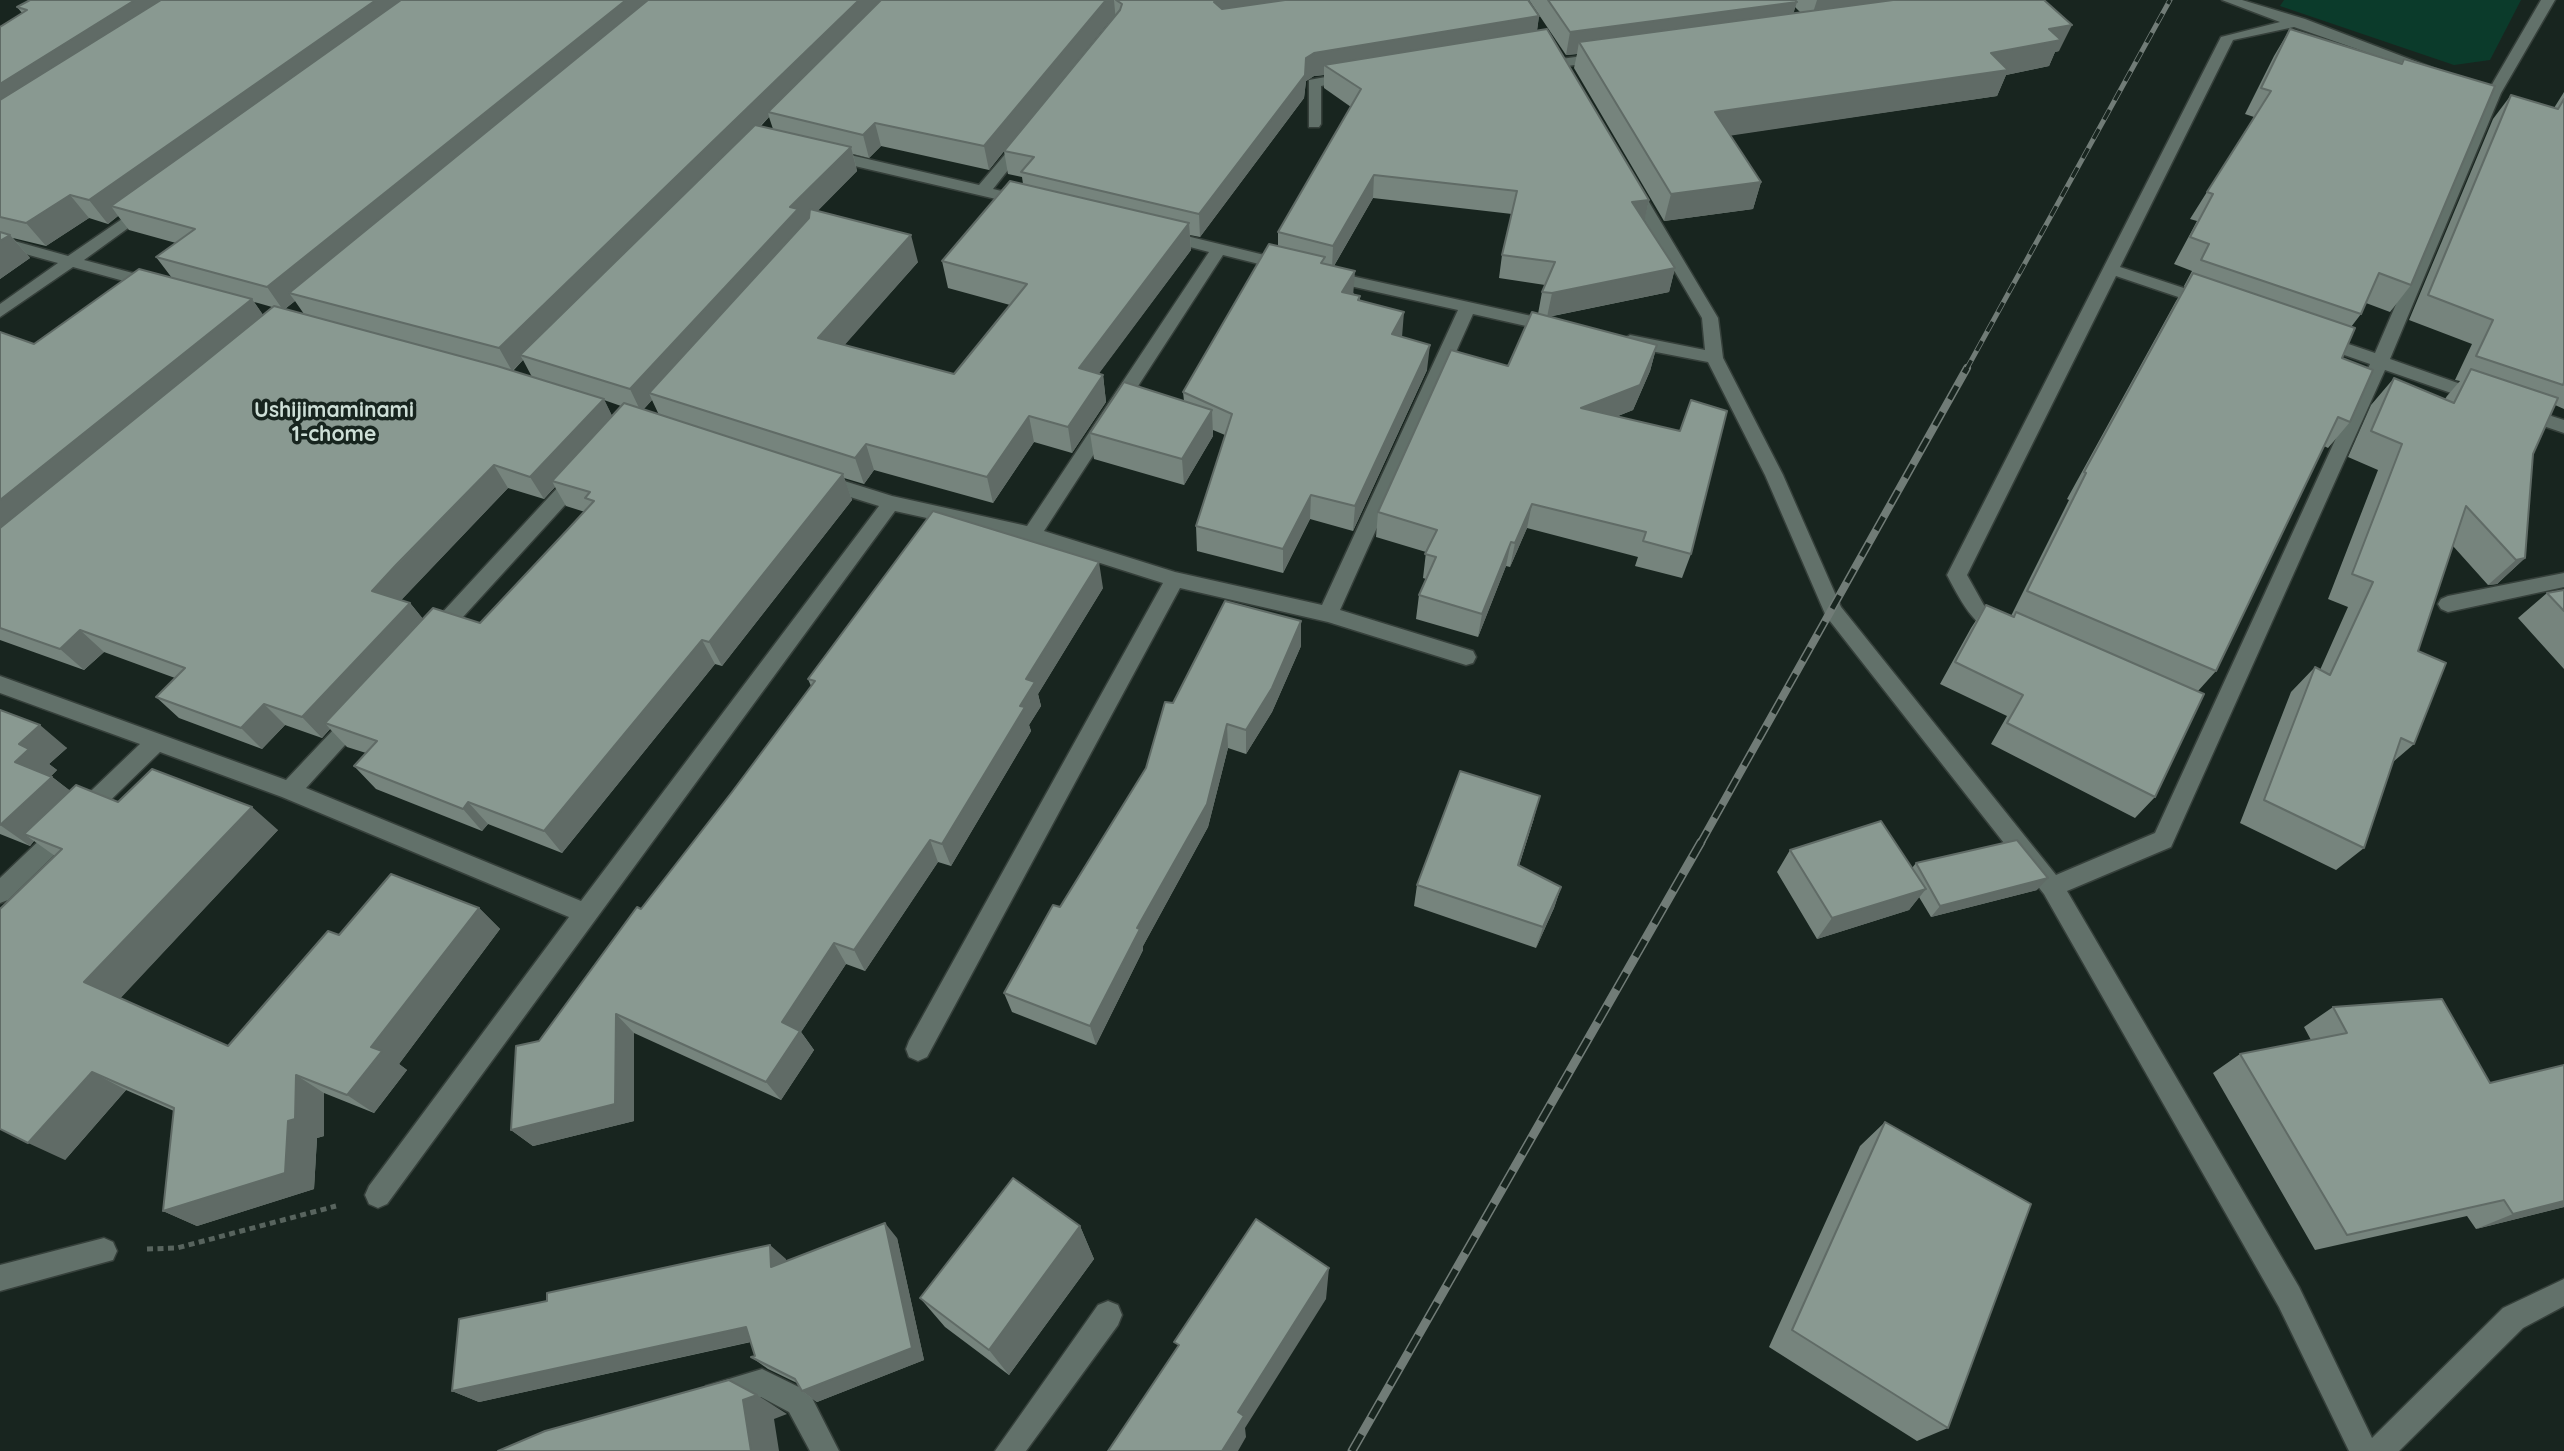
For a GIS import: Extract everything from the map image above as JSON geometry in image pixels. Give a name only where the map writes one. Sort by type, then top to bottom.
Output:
[{"type":"street","points":[[2229,0],[2300,22],[2443,74]]},
{"type":"street","points":[[2052,887],[2163,840],[2212,715],[2380,361],[2494,93],[2548,0]]},
{"type":"street","points":[[2017,631],[1979,614],[1956,575],[2113,270],[2228,37],[2300,22]]},
{"type":"street","points":[[1548,44],[1574,86]]},
{"type":"street","points":[[1561,63],[1615,56]]},
{"type":"street","points":[[1314,124],[1314,83],[1369,74]]},
{"type":"street","points":[[984,191],[1036,125]]},
{"type":"street","points":[[814,152],[1049,207]]},
{"type":"street","points":[[1622,167],[1710,318],[1714,358],[1774,475],[1833,611],[2052,887],[2289,1297],[2364,1451]]},
{"type":"street","points":[[0,312],[162,197]]},
{"type":"street","points":[[1140,230],[1467,309],[1577,331]]},
{"type":"street","points":[[0,242],[173,290]]},
{"type":"street","points":[[1032,534],[1219,249]]},
{"type":"street","points":[[2113,270],[2227,309]]},
{"type":"street","points":[[1328,614],[1467,309]]},
{"type":"street","points":[[2304,335],[2564,427]]},
{"type":"street","points":[[1618,339],[1714,358]]},
{"type":"street","points":[[419,650],[595,459]]},
{"type":"street","points":[[800,474],[891,503],[1032,534],[1175,579],[1328,614],[1465,657]]},
{"type":"street","points":[[378,1195],[891,503]]},
{"type":"street","points":[[918,1049],[1175,579]]},
{"type":"street","points":[[2448,604],[2564,580]]},
{"type":"street","points":[[0,684],[290,791],[585,913]]},
{"type":"street","points":[[290,791],[373,701]]},
{"type":"street","points":[[0,893],[156,742]]},
{"type":"street","points":[[0,1278],[104,1251]]},
{"type":"street","points":[[2379,1451],[2513,1318],[2564,1292]]},
{"type":"street","points":[[1009,1451],[1108,1315]]},
{"type":"street","points":[[684,1405],[762,1383],[799,1402],[825,1451]]},
{"type":"path","points":[[104,1251],[177,1248],[378,1195]]},
{"type":"green space","points":[[2284,0],[2521,0],[2490,60],[2454,65],[2280,6]]},
{"type":"building","points":[[30,0],[135,0],[0,84],[0,27],[27,10],[17,7]]},
{"type":"building","points":[[161,0],[376,0],[89,200],[70,195],[26,223],[0,217],[0,100]]},
{"type":"building","points":[[401,0],[626,0],[267,287],[156,257],[195,229],[111,206]]},
{"type":"building","points":[[648,0],[859,0],[499,348],[289,293]]},
{"type":"building","points":[[881,0],[1106,0],[984,146],[875,123],[863,135],[768,112]]},
{"type":"building","points":[[1116,0],[1217,0],[1214,2],[1222,9],[1285,0],[1528,0],[1539,16],[1314,53],[1306,58],[1305,75],[1199,214],[1021,172],[1034,157],[1004,151],[1120,10],[1122,4]]},
{"type":"building","points":[[1548,0],[1795,0],[1797,2],[1570,32]]},
{"type":"building","points":[[1893,0],[2044,0],[2072,25],[2049,29],[2061,40],[1991,53],[2008,70],[1715,112],[1761,182],[1671,194],[1579,42]]},
{"type":"building","points":[[1547,29],[1649,200],[1632,202],[1675,268],[1552,293],[1542,292],[1555,262],[1502,255],[1517,191],[1374,175],[1333,246],[1278,232],[1361,89],[1324,65]]},
{"type":"building","points":[[2290,29],[2402,64],[2404,59],[2495,86],[2411,285],[2379,273],[2361,314],[2201,260],[2209,244],[2190,237],[2213,194],[2207,192],[2271,91],[2261,88]]},
{"type":"building","points":[[2511,95],[2558,109],[2564,99],[2563,385],[2476,356],[2493,320],[2428,295]]},
{"type":"building","points":[[755,125],[851,147],[790,207],[798,209],[630,389],[520,355]]},
{"type":"building","points":[[1010,181],[1189,223],[1079,368],[1103,375],[1068,427],[1029,416],[987,477],[866,444],[855,458],[649,393],[809,218],[810,209],[911,235],[818,338],[954,374],[1027,284],[942,261]]},
{"type":"building","points":[[0,232],[10,235],[0,241]]},
{"type":"building","points":[[1269,244],[1325,257],[1321,263],[1355,271],[1342,292],[1360,296],[1358,300],[1404,312],[1392,334],[1430,345],[1355,506],[1311,495],[1283,549],[1196,526],[1232,414],[1183,392]]},
{"type":"building","points":[[139,269],[252,299],[0,500],[0,332],[34,344]]},
{"type":"building","points":[[2193,273],[2355,328],[2342,358],[2373,370],[2350,422],[2338,417],[2216,671],[2027,591],[2086,473],[2084,472]]},
{"type":"building","points":[[274,306],[497,366],[604,399],[530,477],[494,465],[396,565],[372,591],[410,603],[302,717],[264,704],[241,728],[156,697],[185,668],[80,630],[60,649],[0,628],[0,528]]},
{"type":"building","points":[[1532,312],[1657,345],[1640,385],[1581,408],[1680,431],[1691,400],[1727,411],[1691,554],[1643,541],[1646,532],[1532,504],[1515,543],[1511,542],[1482,614],[1419,595],[1436,557],[1425,554],[1437,530],[1378,512],[1451,350],[1508,366]]},
{"type":"building","points":[[2471,369],[2558,398],[2533,454],[2525,558],[2516,560],[2466,506],[2418,651],[2446,663],[2414,744],[2401,738],[2364,848],[2264,800],[2315,667],[2330,675],[2373,582],[2352,574],[2402,444],[2371,431],[2394,378],[2454,403]]},
{"type":"building","points":[[1124,382],[1212,410],[1182,459],[1090,433]]},
{"type":"building","points":[[624,403],[843,474],[709,642],[702,640],[544,831],[468,802],[463,809],[354,766],[377,741],[325,723],[433,608],[480,623],[570,527],[594,501],[585,498],[590,492],[552,481]]},
{"type":"building","points":[[933,511],[1099,562],[1026,679],[1035,682],[1020,706],[1025,707],[942,844],[930,840],[854,950],[834,943],[782,1022],[800,1031],[766,1082],[616,1014],[615,1104],[511,1130],[516,1046],[539,1041],[637,907],[641,909],[815,681],[808,679]]},
{"type":"building","points":[[2564,590],[2564,611],[2547,593]]},
{"type":"building","points":[[1225,601],[1301,621],[1272,688],[1246,730],[1227,724],[1207,804],[1137,928],[1140,929],[1090,1026],[1004,993],[1053,905],[1060,907],[1146,768],[1165,702],[1173,703]]},
{"type":"building","points":[[1986,605],[2014,617],[2016,612],[2204,694],[2155,797],[2007,723],[2023,695],[1955,662]]},
{"type":"building","points":[[0,710],[40,725],[19,744],[29,749],[15,762],[52,777],[0,825]]},
{"type":"building","points":[[152,769],[252,807],[84,982],[228,1046],[328,931],[339,935],[391,874],[479,908],[371,1047],[382,1051],[347,1095],[296,1075],[295,1119],[288,1121],[285,1173],[163,1211],[174,1108],[92,1072],[28,1143],[0,1129],[0,909],[62,849],[24,834],[76,785],[118,802]]},
{"type":"building","points":[[1460,771],[1540,796],[1518,865],[1561,887],[1543,927],[1417,885]]},
{"type":"building","points":[[1881,821],[1926,889],[1832,918],[1790,850]]},
{"type":"building","points":[[2017,840],[2048,878],[1940,906],[1916,863]]},
{"type":"building","points":[[2442,999],[2490,1083],[2564,1065],[2564,1201],[2513,1214],[2504,1200],[2347,1235],[2240,1054],[2347,1033],[2333,1007]]},
{"type":"building","points":[[1885,1122],[2031,1204],[1948,1428],[1792,1330]]},
{"type":"building","points":[[1013,1178],[1080,1226],[989,1350],[920,1298]]},
{"type":"building","points":[[1256,1219],[1329,1268],[1238,1412],[1244,1416],[1222,1451],[1108,1451],[1179,1345],[1174,1342]]},
{"type":"building","points":[[885,1223],[912,1348],[802,1391],[795,1379],[751,1357],[755,1356],[746,1327],[452,1391],[459,1319],[547,1301],[547,1293],[770,1245],[771,1267]]},
{"type":"building","points":[[729,1380],[757,1395],[743,1400],[751,1451],[498,1451],[545,1431]]},
{"type":"railway","points":[[1966,370],[2170,0]]},
{"type":"railway","points":[[1700,844],[1967,368]]},
{"type":"railway","points":[[1352,1451],[1701,842]]},
{"type":"district","name":"Ushijimaminami 1-chome","points":[[334,423]]}]
